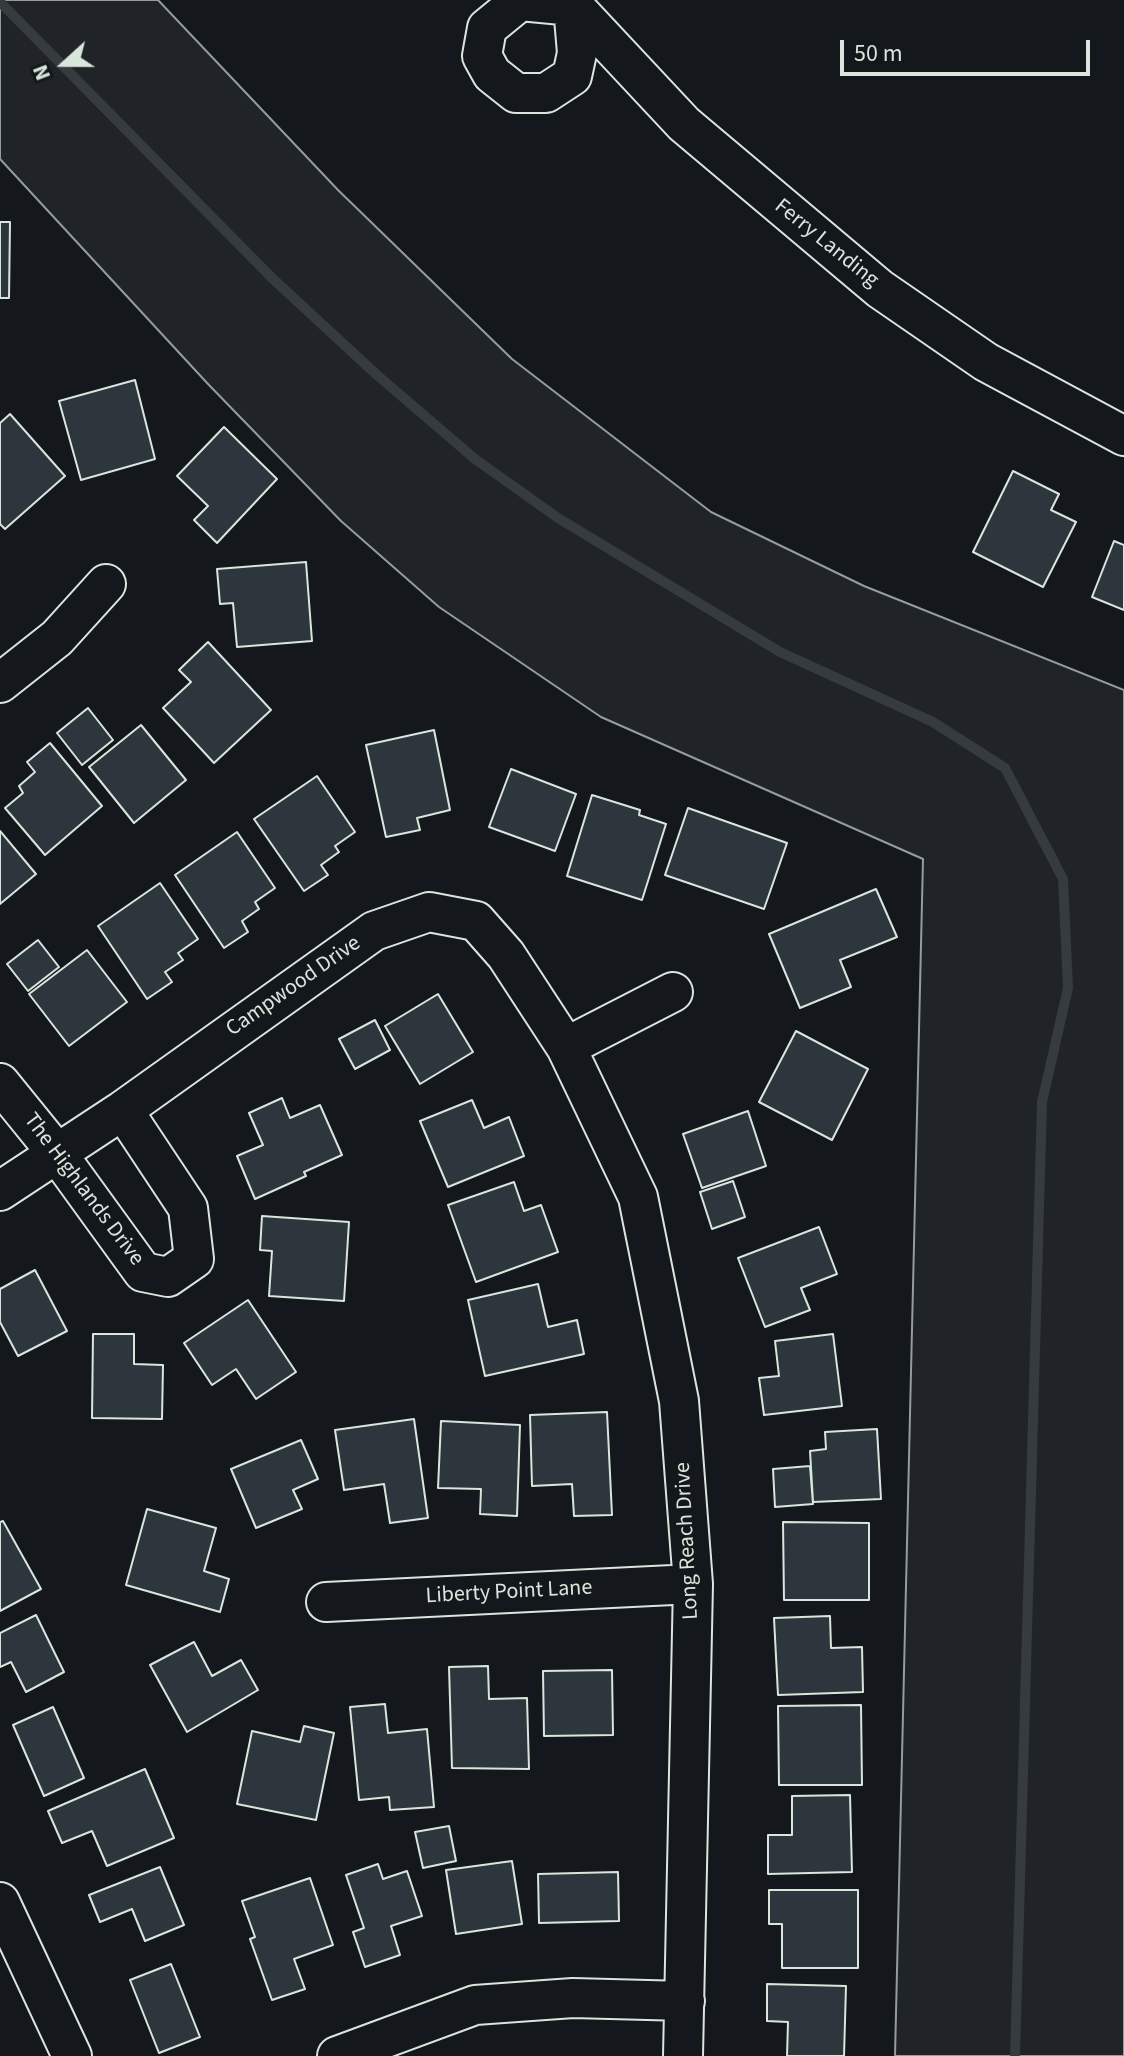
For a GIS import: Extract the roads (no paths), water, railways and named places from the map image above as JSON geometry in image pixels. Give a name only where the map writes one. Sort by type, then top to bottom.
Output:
[{"type":"street","name":"Ferry Landing","points":[[574,2],[684,124],[880,289],[986,362],[1124,436]]},
{"type":"street","points":[[0,683],[57,638],[106,584]]},
{"type":"street","name":"Campwood Drive","points":[[0,1191],[123,1110],[374,931],[429,912],[476,921],[506,955],[566,1047]]},
{"type":"street","points":[[566,1047],[673,992]]},
{"type":"street","name":"Long Reach Drive","points":[[566,1047],[638,1197],[679,1401],[693,1584],[683,2056]]},
{"type":"street","name":"The Highlands Drive","points":[[0,1083],[56,1152],[143,1272],[168,1277],[194,1259],[188,1208],[123,1110]]},
{"type":"street","name":"Liberty Point Lane","points":[[326,1602],[693,1584]]},
{"type":"street","points":[[0,1902],[72,2056]]},
{"type":"street","points":[[337,2056],[475,2005],[573,1998],[685,2001]]},
{"type":"waterway","points":[[0,2],[272,278],[377,375],[475,459],[558,518],[780,652],[933,722],[1005,768],[1063,879],[1068,988],[1042,1102],[1015,2056]]}]
